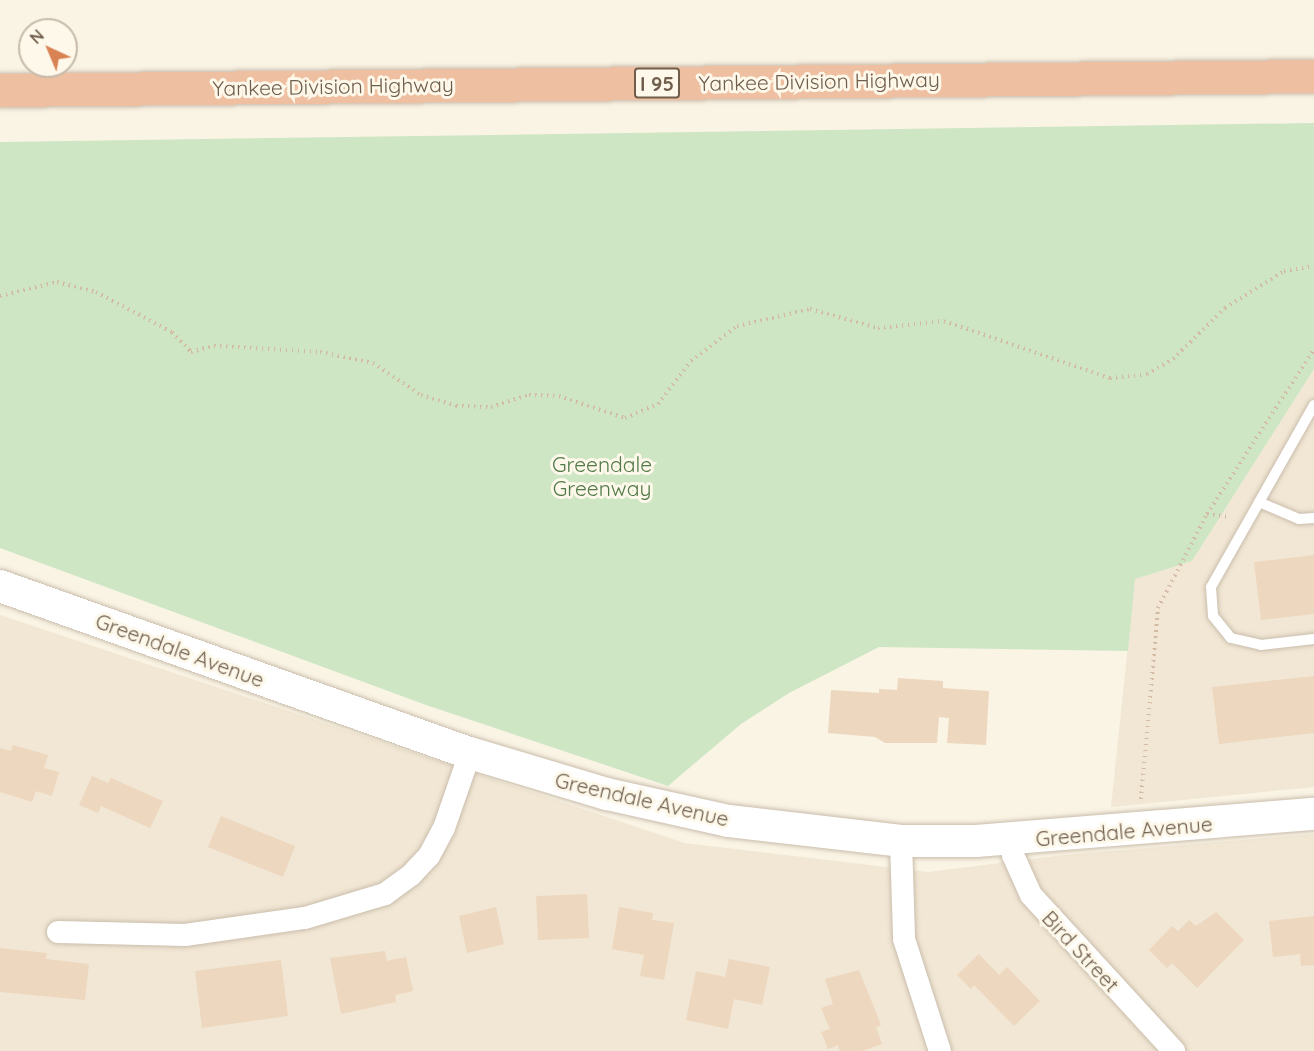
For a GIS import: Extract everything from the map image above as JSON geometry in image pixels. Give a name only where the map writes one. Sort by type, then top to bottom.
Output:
[{"type":"highway","name":"Yankee Division Highway","points":[[0,90],[1314,76]]},
{"type":"main road","name":"Greendale Avenue","points":[[0,586],[470,753],[562,782],[687,813],[901,841],[1014,839],[1314,814]]},
{"type":"street","points":[[58,932],[185,935],[328,911],[385,894],[423,862],[444,828],[470,753]]},
{"type":"street","name":"Bird Street","points":[[1014,839],[1013,855],[1031,895],[1174,1051]]},
{"type":"street","points":[[901,841],[904,939],[940,1051]]},
{"type":"lane","points":[[1314,405],[1211,587],[1213,616],[1231,638],[1261,645],[1314,639]]},
{"type":"lane","points":[[1259,502],[1299,519],[1314,518]]},
{"type":"path","points":[[0,296],[57,282],[96,292],[172,332],[191,352],[214,346],[320,352],[373,363],[421,395],[456,406],[491,407],[529,395],[559,396],[625,418],[658,404],[691,361],[737,326],[810,309],[878,328],[944,321],[1110,378],[1146,374],[1173,359],[1225,308],[1284,271],[1314,266]]},
{"type":"path","points":[[1139,830],[1158,608],[1207,514],[1314,348]]},
{"type":"path","points":[[1207,514],[1249,520]]},
{"type":"shaded area","points":[[1314,369],[1314,787],[1111,807],[1135,579],[1192,561]]},
{"type":"shaded area","points":[[0,615],[685,843],[928,872],[1064,855],[1314,834],[1314,1051],[0,1051]]},
{"type":"green space","name":"Greendale Greenway","points":[[1314,123],[1314,369],[1192,561],[1135,579],[1128,651],[879,647],[789,693],[741,724],[668,786],[426,705],[0,548],[0,142]]},
{"type":"building","points":[[1314,555],[1314,614],[1261,620],[1254,562]]},
{"type":"building","points":[[1314,676],[1314,733],[1219,744],[1212,687]]},
{"type":"building","points":[[898,678],[943,681],[943,688],[989,691],[986,745],[947,743],[949,718],[939,717],[937,743],[885,743],[875,737],[828,733],[831,690],[879,693],[879,689],[897,690]]},
{"type":"building","points":[[13,745],[48,755],[44,768],[59,772],[52,796],[36,791],[32,802],[0,792],[0,748],[11,751]]},
{"type":"building","points":[[92,776],[108,783],[111,778],[163,801],[150,828],[101,806],[98,813],[79,805]]},
{"type":"building","points":[[221,816],[295,846],[283,877],[208,847]]},
{"type":"building","points":[[587,894],[589,938],[538,940],[536,896]]},
{"type":"building","points":[[496,907],[504,944],[467,953],[459,916]]},
{"type":"building","points":[[619,907],[653,913],[652,920],[674,923],[664,980],[640,976],[644,955],[612,949]]},
{"type":"building","points":[[1216,912],[1244,940],[1197,988],[1172,963],[1167,968],[1149,950],[1172,926],[1178,931],[1189,920],[1196,926]]},
{"type":"building","points":[[1314,916],[1314,965],[1301,966],[1300,954],[1273,957],[1269,921]]},
{"type":"building","points":[[0,948],[47,953],[46,959],[89,964],[85,1000],[0,992]]},
{"type":"building","points":[[385,951],[387,961],[406,957],[413,991],[395,995],[396,1002],[341,1014],[330,958]]},
{"type":"building","points":[[979,954],[999,975],[1007,967],[1040,1001],[1014,1026],[974,985],[971,989],[957,975]]},
{"type":"building","points":[[729,959],[770,967],[762,1005],[734,999],[728,1029],[686,1020],[696,971],[725,977]]},
{"type":"building","points":[[281,960],[288,1016],[202,1028],[195,971]]},
{"type":"building","points":[[859,970],[881,1025],[876,1027],[882,1044],[863,1051],[840,1051],[838,1045],[828,1049],[821,1032],[830,1029],[821,1008],[833,1004],[825,979]]}]
